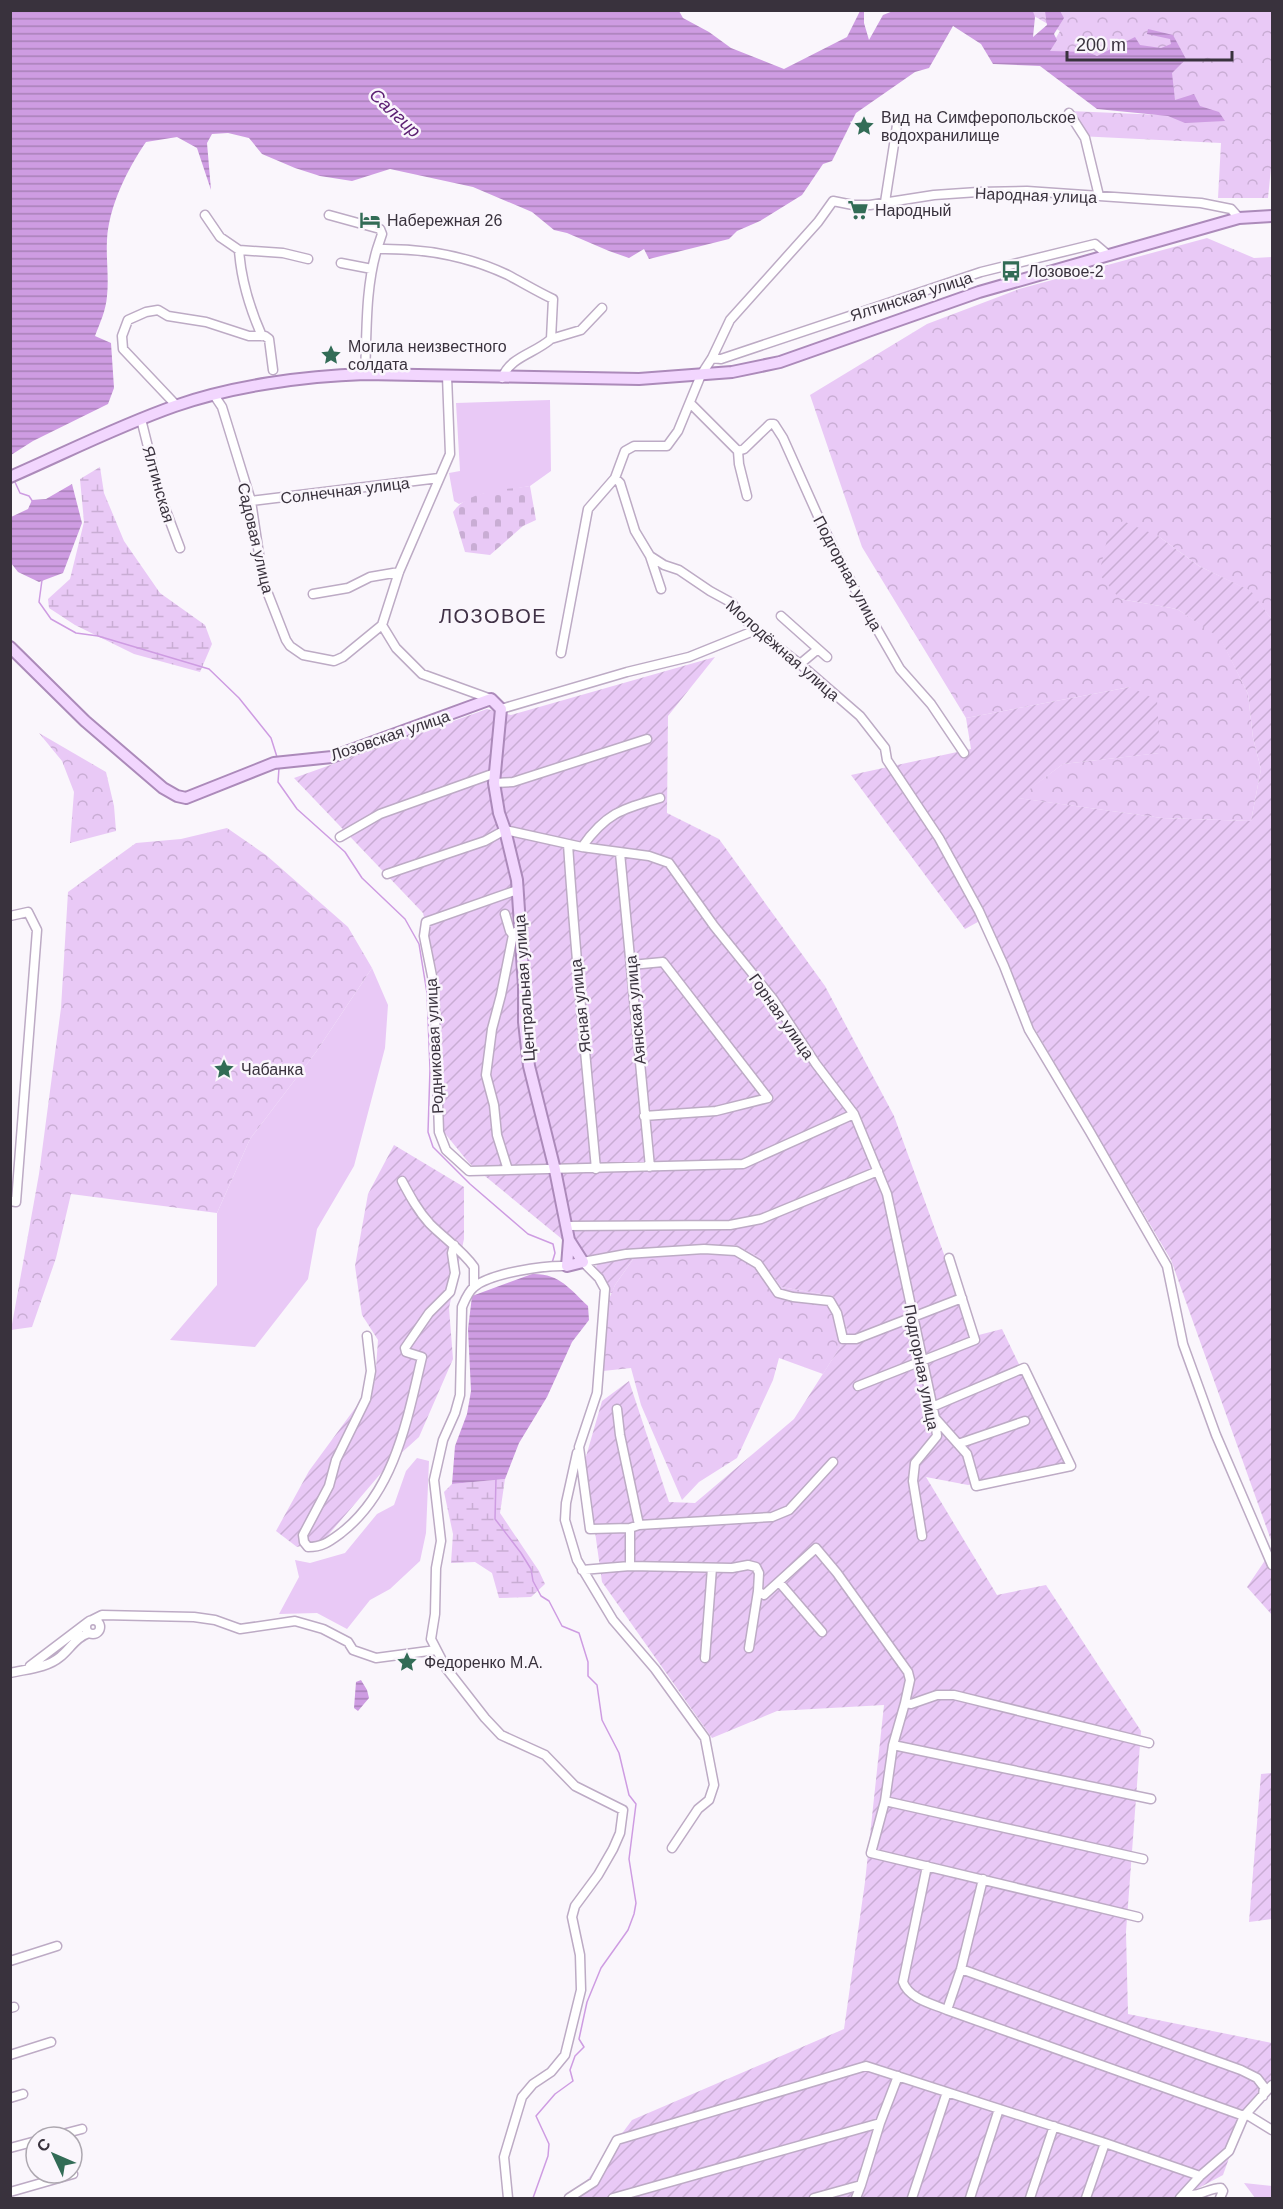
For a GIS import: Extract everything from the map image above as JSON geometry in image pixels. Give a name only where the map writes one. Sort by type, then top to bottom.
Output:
[{"type":"main road","points":[[15,475],[176,405],[214,395],[326,376],[364,374],[639,379],[732,372],[780,362],[979,292],[1239,218],[1272,216]]},
{"type":"main road","name":"Лозовская улица","points":[[10,647],[85,721],[163,788],[186,798],[274,763],[332,757],[491,699]]},
{"type":"main road","points":[[491,699],[501,709]]},
{"type":"main road","name":"Центральная улица","points":[[501,709],[495,778],[499,813],[505,830],[517,890],[517,931],[530,1066],[555,1170],[568,1240],[583,1262]]},
{"type":"main road","points":[[568,1240],[567,1266],[583,1262]]},
{"type":"street","points":[[1069,113],[1085,138],[1099,196]]},
{"type":"street","points":[[885,202],[897,125]]},
{"type":"street","name":"Народная улица","points":[[615,478],[625,451],[629,448],[667,446],[678,432],[701,375],[712,358],[730,320],[818,222],[833,201],[853,205],[978,192],[1027,192],[1201,203],[1232,209],[1239,218]]},
{"type":"street","points":[[204,215],[220,237],[239,250],[283,253],[308,259]]},
{"type":"street","points":[[329,215],[380,229],[382,234],[372,269],[364,374]]},
{"type":"street","name":"Ялтинская улица","points":[[712,358],[721,359],[981,272],[1095,244],[1108,255]]},
{"type":"street","points":[[377,249],[441,253],[469,260],[509,276],[553,299],[551,339]]},
{"type":"street","points":[[239,250],[241,270],[262,336]]},
{"type":"street","points":[[341,263],[372,269]]},
{"type":"street","points":[[502,378],[506,367],[523,355],[543,346],[551,339],[581,330],[602,309]]},
{"type":"street","points":[[176,405],[123,349],[122,336],[128,320],[146,312],[158,310],[168,316],[206,322],[249,336],[262,336],[269,339],[273,370]]},
{"type":"street","points":[[447,376],[450,454],[399,572],[382,625],[396,648],[422,674],[491,699]]},
{"type":"street","name":"Садовая улица","points":[[214,395],[222,407],[251,501],[263,581],[290,646],[303,654],[334,661],[343,657],[382,625]]},
{"type":"street","points":[[691,404],[738,451],[738,464],[747,496]]},
{"type":"street","name":"Ялтинская","points":[[141,419],[160,495],[180,548]]},
{"type":"street","name":"Подгорная улица","points":[[738,451],[744,449],[770,424],[774,424],[783,438],[822,525],[862,603],[900,669],[931,704],[964,753]]},
{"type":"street","name":"Солнечная улица","points":[[251,501],[439,478]]},
{"type":"street","points":[[561,653],[588,510],[615,478],[620,483],[635,531],[650,556],[661,590]]},
{"type":"street","name":"Молодёжная улица","points":[[650,556],[664,565],[679,570],[732,603],[740,615],[756,630],[800,664],[860,716],[885,748],[887,760],[939,838],[979,911],[1029,1030],[1167,1266],[1183,1344],[1216,1435],[1272,1565]]},
{"type":"street","points":[[313,594],[348,588],[370,577],[399,572]]},
{"type":"street","points":[[781,616],[827,657]]},
{"type":"street","points":[[501,709],[627,672],[689,657],[756,630]]},
{"type":"street","points":[[800,664],[818,649]]},
{"type":"street","points":[[340,837],[380,814],[495,778],[513,782],[647,739]]},
{"type":"street","points":[[582,847],[594,830],[611,815],[660,798]]},
{"type":"street","points":[[387,874],[485,841],[505,830]]},
{"type":"street","name":"Горная улица","points":[[505,830],[582,847],[649,856],[669,862],[714,926],[773,999],[816,1064],[854,1114],[887,1194],[894,1226]]},
{"type":"street","name":"Ясная улица","points":[[568,844],[576,964],[596,1168]]},
{"type":"street","name":"Аянская улица","points":[[620,853],[650,1167]]},
{"type":"street","name":"Родниковая улица","points":[[517,890],[426,922],[424,936],[434,986],[438,1132],[446,1150],[469,1171],[742,1164],[854,1114]]},
{"type":"street","points":[[10,916],[28,912],[37,930],[16,1202],[10,1201]]},
{"type":"street","points":[[506,914],[517,931],[492,1029],[486,1076],[494,1105],[497,1134],[508,1170]]},
{"type":"street","points":[[631,965],[663,962],[768,1098],[716,1111],[644,1116]]},
{"type":"street","points":[[566,1226],[730,1225],[761,1219],[878,1171]]},
{"type":"street","points":[[402,1181],[418,1210],[474,1267],[474,1287]]},
{"type":"street","name":"Подгорная улица","points":[[894,1226],[935,1418],[937,1437],[915,1463],[912,1481],[922,1536]]},
{"type":"street","points":[[367,1336],[371,1371],[366,1399],[336,1460],[329,1486],[303,1535],[308,1547],[326,1545],[349,1527],[372,1501],[393,1466],[422,1357],[406,1352],[405,1348],[429,1313],[450,1292],[455,1273],[452,1253],[454,1245]]},
{"type":"street","points":[[583,1262],[626,1254],[704,1249],[736,1251],[758,1264],[778,1293],[793,1298],[830,1301],[837,1313],[843,1339],[856,1339],[962,1298]]},
{"type":"street","points":[[858,1386],[975,1340],[949,1258]]},
{"type":"street","points":[[583,1262],[599,1278],[606,1289],[597,1393],[579,1447],[566,1503],[566,1521],[577,1560],[613,1620],[655,1669],[705,1738],[714,1785],[709,1800],[698,1809],[672,1848]]},
{"type":"street","points":[[508,2199],[504,2168],[506,2147],[526,2090],[551,2072],[565,2055],[581,1990],[580,1955],[572,1917],[575,1906],[598,1875],[613,1849],[620,1833],[623,1810],[575,1786],[545,1755],[501,1735],[434,1653],[431,1639],[435,1614],[436,1568],[441,1541],[434,1480],[443,1440],[460,1395],[462,1307],[467,1296],[474,1287],[490,1279],[536,1267],[567,1266]]},
{"type":"street","points":[[932,1407],[1024,1368],[1071,1466],[976,1486],[967,1454],[935,1418]]},
{"type":"street","points":[[616,1409],[634,1526],[630,1566]]},
{"type":"street","points":[[958,1444],[1025,1421]]},
{"type":"street","points":[[579,1447],[590,1529],[772,1517],[789,1510],[833,1462]]},
{"type":"street","points":[[758,1591],[764,1595],[816,1548],[837,1573],[908,1672],[910,1680],[893,1745],[885,1801],[872,1852],[1138,1917]]},
{"type":"street","points":[[582,1570],[630,1566],[732,1568],[748,1565],[756,1567],[759,1573],[758,1591],[749,1648]]},
{"type":"street","points":[[705,1658],[712,1568]]},
{"type":"street","points":[[779,1582],[822,1632]]},
{"type":"street","points":[[12,1673],[39,1661],[90,1621],[102,1615],[194,1617],[215,1620],[240,1629],[295,1622],[323,1629],[348,1642],[353,1650],[376,1658],[434,1653]]},
{"type":"street","points":[[12,1673],[50,1664],[60,1658],[80,1638],[89,1633],[96,1633],[102,1615]]},
{"type":"street","points":[[90,1621],[98,1622],[99,1628]]},
{"type":"street","points":[[89,1633],[86,1629],[90,1621]]},
{"type":"street","points":[[905,1703],[911,1704],[937,1695],[954,1695],[1149,1743]]},
{"type":"street","points":[[893,1745],[1152,1799]]},
{"type":"street","points":[[885,1801],[1143,1859]]},
{"type":"street","points":[[927,1866],[903,1982],[905,1989],[912,1995],[947,2010],[1245,2115],[1272,2130]]},
{"type":"street","points":[[947,2010],[961,1969],[970,1924],[983,1879]]},
{"type":"street","points":[[10,1961],[57,1946]]},
{"type":"street","points":[[961,1969],[1241,2070],[1257,2078],[1264,2087],[1263,2096]]},
{"type":"street","points":[[10,2055],[51,2042]]},
{"type":"street","points":[[570,2199],[594,2182],[617,2140],[866,2066],[1201,2175]]},
{"type":"street","points":[[856,2199],[880,2123],[898,2076]]},
{"type":"street","points":[[1183,2196],[1201,2175],[1229,2151],[1245,2115],[1272,2085]]},
{"type":"street","points":[[912,2199],[946,2092]]},
{"type":"street","points":[[10,2098],[23,2094]]},
{"type":"street","points":[[970,2199],[999,2109]]},
{"type":"street","points":[[613,2199],[880,2123]]},
{"type":"street","points":[[1030,2199],[1054,2126]]},
{"type":"street","points":[[1086,2199],[1105,2143]]},
{"type":"street","points":[[10,2192],[34,2185]]},
{"type":"street","points":[[814,2199],[861,2185]]},
{"type":"street","points":[[1183,2196],[1193,2196],[1221,2188],[1223,2191],[1220,2199]]},
{"type":"green space","points":[[1033,11],[1272,11],[1272,158],[1268,198],[1218,198],[1221,143],[1078,136],[1070,111],[1161,115],[1158,76],[1046,55],[1060,31],[1034,16]]},
{"type":"green space","points":[[1207,238],[1254,258],[1272,257],[1272,620],[1250,591],[1199,566],[1158,536],[1120,599],[1177,609],[1220,637],[1248,694],[1253,738],[1261,769],[1251,821],[1162,818],[1017,798],[1063,764],[1159,753],[1130,687],[966,718],[862,547],[810,395],[927,324],[1019,289]]},
{"type":"green space","points":[[550,400],[551,471],[530,486],[482,494],[459,504],[454,501],[449,473],[460,471],[456,403]]},
{"type":"green space","points":[[100,467],[104,493],[124,541],[160,593],[205,625],[212,644],[200,672],[134,654],[75,625],[49,608],[48,599],[70,579],[84,522],[80,479]]},
{"type":"green space","points":[[530,486],[536,520],[523,526],[490,555],[465,552],[453,512],[468,499],[478,495]]},
{"type":"green space","points":[[1123,521],[1158,536],[1199,566],[1251,591],[1272,620],[1272,1543],[1171,1260],[1033,1026],[987,917],[965,929],[851,775],[971,749],[966,718],[1130,687],[1157,700],[1160,753],[1063,764],[1018,798],[1162,818],[1251,821],[1261,769],[1253,738],[1248,694],[1220,638],[1177,609],[1120,599],[1099,574],[1109,531]]},
{"type":"green space","points":[[715,657],[668,716],[667,813],[719,839],[825,986],[894,1116],[958,1293],[971,1337],[1002,1329],[1067,1464],[968,1485],[926,1477],[997,1595],[1046,1585],[1141,1731],[1126,1932],[1128,2014],[1272,2043],[1272,2080],[1244,2116],[1223,2175],[1180,2198],[574,2198],[632,2120],[844,2029],[865,1882],[884,1705],[777,1711],[712,1738],[602,1582],[585,1460],[602,1401],[629,1381],[669,1502],[695,1503],[794,1419],[849,1333],[833,1296],[781,1287],[759,1257],[735,1245],[684,1247],[584,1257],[469,1163],[443,1131],[439,982],[423,913],[294,778],[487,709],[511,715]]},
{"type":"green space","points":[[39,733],[106,772],[114,806],[116,831],[70,843],[74,792],[62,761]]},
{"type":"green space","points":[[227,828],[266,855],[348,927],[372,968],[316,1052],[250,1139],[217,1213],[71,1194],[56,1258],[32,1327],[11,1330],[39,1174],[61,1008],[68,892],[136,843],[181,839]]},
{"type":"green space","points":[[372,968],[388,1005],[385,1048],[354,1166],[317,1229],[308,1279],[255,1347],[170,1340],[217,1285],[217,1213],[250,1139],[316,1052]]},
{"type":"green space","points":[[394,1145],[464,1187],[464,1239],[449,1308],[453,1359],[419,1437],[388,1465],[324,1540],[297,1547],[276,1531],[309,1471],[375,1381],[378,1340],[362,1315],[355,1266],[368,1194]]},
{"type":"green space","points":[[735,1245],[759,1257],[781,1287],[833,1296],[849,1333],[823,1374],[779,1358],[773,1380],[737,1458],[699,1482],[682,1500],[641,1405],[631,1368],[603,1371],[609,1299],[615,1285],[636,1255],[684,1247]]},
{"type":"green space","points":[[636,1255],[612,1293],[608,1293],[607,1282],[596,1267],[598,1263]]},
{"type":"green space","points":[[417,1458],[429,1461],[426,1533],[420,1561],[390,1589],[370,1600],[347,1629],[317,1613],[279,1614],[299,1577],[295,1560],[310,1563],[345,1553],[377,1514],[394,1505],[406,1471]]},
{"type":"green space","points":[[505,1479],[500,1513],[539,1571],[545,1584],[531,1597],[499,1598],[492,1573],[475,1562],[451,1563],[453,1534],[444,1492],[452,1484]]},
{"type":"green space","points":[[1272,1550],[1272,1615],[1247,1587]]},
{"type":"green space","points":[[1272,1773],[1272,1919],[1249,1922],[1261,1774]]},
{"type":"green space","points":[[1244,2183],[1272,2186],[1272,2198],[1255,2198]]},
{"type":"water","name":"Салгир","points":[[11,10],[679,11],[683,18],[709,32],[731,48],[784,69],[847,37],[860,11],[864,11],[864,23],[869,40],[883,15],[893,11],[1033,11],[1035,17],[1033,37],[1047,25],[1045,11],[1060,11],[1064,18],[1054,34],[1057,40],[1050,51],[1088,52],[1097,56],[1135,37],[1140,45],[1161,48],[1171,44],[1170,39],[1147,34],[1148,29],[1173,35],[1186,59],[1172,73],[1175,100],[1194,94],[1200,106],[1219,112],[1225,121],[1185,123],[1168,116],[1097,109],[1040,66],[993,64],[981,44],[953,26],[929,68],[915,72],[856,113],[832,161],[823,164],[802,195],[760,221],[737,231],[729,239],[649,259],[644,249],[629,258],[554,230],[532,212],[473,187],[390,169],[352,181],[320,176],[262,154],[249,138],[228,133],[212,134],[207,143],[211,190],[197,148],[177,137],[146,142],[120,189],[108,227],[106,301],[95,336],[111,343],[114,388],[108,404],[33,441],[11,455]]},
{"type":"water","points":[[72,484],[82,523],[63,573],[39,582],[18,572],[11,563],[11,517],[28,509],[32,500],[46,499]]},
{"type":"water","points":[[532,1274],[550,1276],[563,1283],[588,1306],[589,1320],[572,1342],[547,1397],[519,1443],[505,1479],[452,1484],[455,1446],[467,1414],[471,1391],[468,1329],[472,1296]]},
{"type":"water","points":[[361,1680],[369,1698],[358,1711],[354,1708],[356,1682]]},
{"type":"waterway","points":[[14,480],[20,493],[29,496],[33,502]]},
{"type":"waterway","points":[[42,580],[39,602],[51,619],[76,633],[98,636],[209,669],[239,698],[271,738],[277,757]]},
{"type":"waterway","points":[[279,768],[278,782],[297,809],[345,852],[362,878],[405,919],[419,944],[427,993],[430,1069],[428,1132],[433,1147],[470,1184],[528,1234],[553,1244],[555,1253],[552,1263]]},
{"type":"waterway","points":[[496,1478],[495,1519],[521,1553],[531,1569],[533,1581],[541,1596],[549,1601],[562,1626],[579,1633],[588,1662],[588,1676],[597,1685],[602,1720],[619,1753],[629,1795],[636,1804],[629,1859],[636,1903],[634,1914],[628,1930],[601,1968],[587,2002],[579,2039],[584,2047],[575,2056],[570,2070],[573,2081],[555,2094],[536,2116],[549,2144],[548,2156],[533,2198]]},
{"type":"place","name":"Вид на Симферопольское водохранилище","points":[[864,126]]},
{"type":"place","name":"Народный","points":[[858,210]]},
{"type":"place","name":"Набережная 26","points":[[370,220]]},
{"type":"place","name":"Лозовое-2","points":[[1011,271]]},
{"type":"place","name":"Могила неизвестного солдата","points":[[331,355]]},
{"type":"place","name":"Чабанка","points":[[224,1069]]},
{"type":"place","name":"Федоренко М.А.","points":[[407,1662]]},
{"type":"district","name":"ЛОЗОВОЕ","points":[[493,616]]}]
